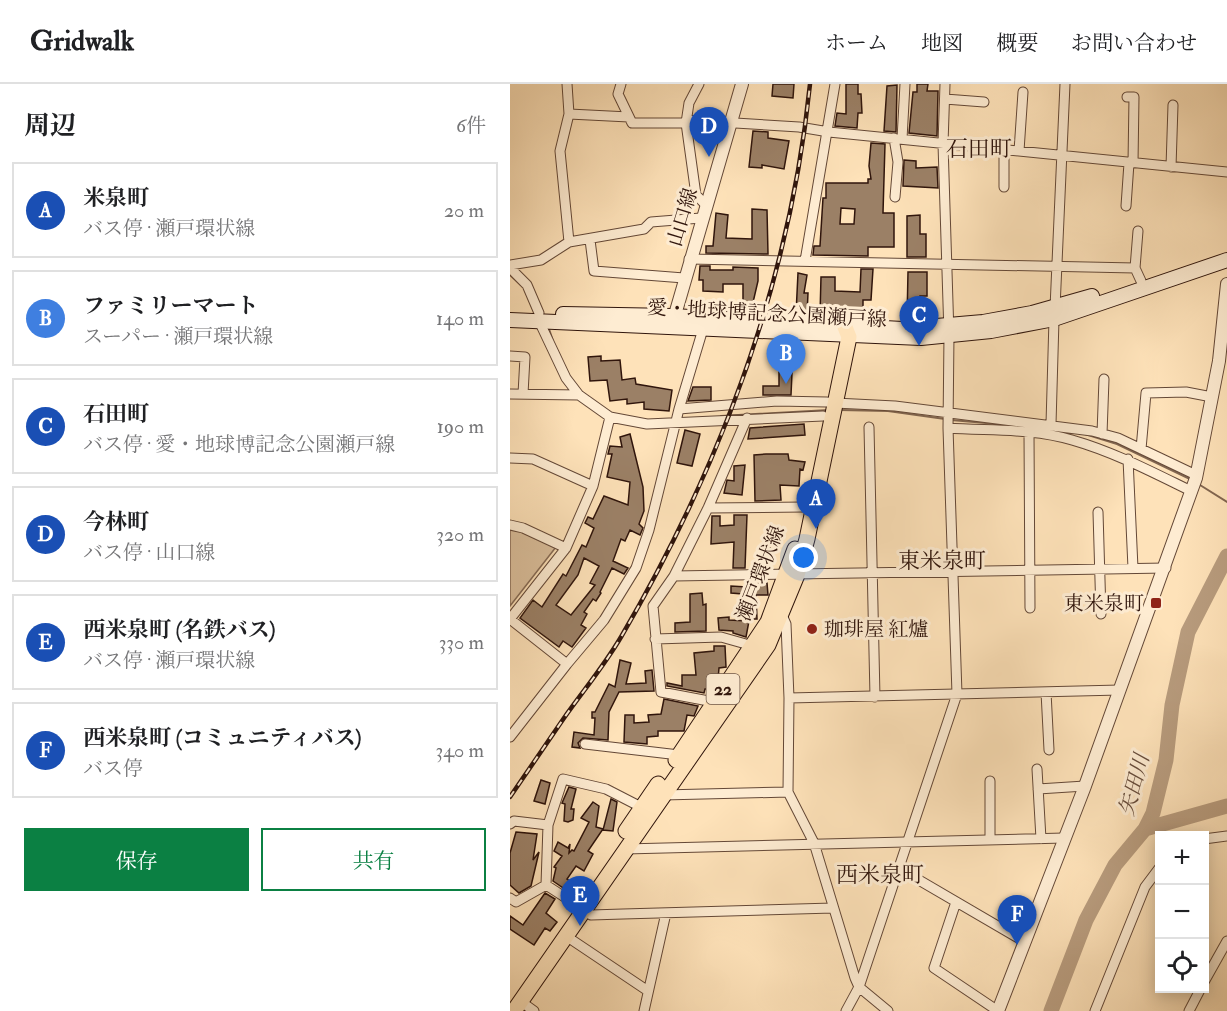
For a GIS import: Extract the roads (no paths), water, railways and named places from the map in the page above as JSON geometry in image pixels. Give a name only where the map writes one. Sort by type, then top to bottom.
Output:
[{"type":"main road","name":"愛・地球博記念公園瀬戸線","points":[[1054,313],[1138,274],[1227,251]]},
{"type":"main road","name":"愛・地球博記念公園瀬戸線","points":[[672,322],[703,329],[845,333],[902,328],[991,331],[1227,260]]},
{"type":"main road","name":"愛・地球博記念公園瀬戸線","points":[[510,312],[539,317],[672,322],[845,333]]},
{"type":"main road","name":"愛・地球博記念公園瀬戸線","points":[[510,320],[539,317]]},
{"type":"main road","name":"瀬戸環状線","points":[[514,1004],[566,936],[580,908],[641,807],[753,646],[792,575],[804,507],[845,333]]},
{"type":"main road","name":"瀬戸環状線","points":[[514,1004],[580,908],[625,849],[753,669],[782,615],[828,407]]},
{"type":"street","points":[[567,84],[569,114],[560,151],[569,242]]},
{"type":"street","points":[[621,84],[618,94],[632,123],[730,122],[1227,172]]},
{"type":"street","points":[[698,84],[689,103],[686,122],[696,195],[706,205]]},
{"type":"street","name":"山口線","points":[[672,322],[742,84]]},
{"type":"street","points":[[805,261],[829,132],[835,84]]},
{"type":"street","points":[[895,197],[898,138],[905,84]]},
{"type":"street","points":[[846,1011],[859,987],[957,694],[948,428],[950,413],[949,330],[942,144],[945,84]]},
{"type":"street","points":[[1051,424],[1065,84]]},
{"type":"street","points":[[1019,151],[1023,92]]},
{"type":"street","points":[[1126,206],[1131,163],[1134,97],[1127,97]]},
{"type":"street","points":[[945,99],[984,102]]},
{"type":"street","points":[[1171,167],[1173,105]]},
{"type":"street","points":[[569,114],[629,117]]},
{"type":"street","points":[[1004,150],[1004,187]]},
{"type":"street","points":[[510,267],[542,260],[569,242],[644,229],[651,222],[701,218]]},
{"type":"street","points":[[689,259],[1057,266],[1138,274],[1138,231]]},
{"type":"street","points":[[590,240],[594,271],[684,278]]},
{"type":"street","points":[[510,267],[527,285],[566,378],[579,395],[610,417],[647,424],[675,423],[877,404],[1051,424],[1102,434],[1141,449],[1194,482]]},
{"type":"street","points":[[956,902],[934,968],[998,1011],[1166,568],[1194,482],[1212,398],[1227,284]]},
{"type":"street","points":[[510,736],[604,620],[636,568],[649,530],[675,423],[703,329]]},
{"type":"street","points":[[510,356],[525,357],[523,394]]},
{"type":"street","points":[[1102,434],[1104,380]]},
{"type":"street","points":[[1141,449],[1146,393],[1186,392],[1212,398]]},
{"type":"street","points":[[510,394],[579,395]]},
{"type":"street","points":[[679,409],[777,401],[828,407]]},
{"type":"street","points":[[567,664],[510,619],[566,548],[593,486],[610,417]]},
{"type":"street","points":[[714,702],[661,692],[653,606],[674,576],[708,508],[747,418]]},
{"type":"street","points":[[869,427],[875,697]]},
{"type":"street","points":[[948,428],[1029,433],[1071,439],[1194,482]]},
{"type":"street","points":[[1029,433],[1030,608]]},
{"type":"street","points":[[510,458],[533,459],[593,486]]},
{"type":"street","points":[[1128,459],[1133,568]]},
{"type":"street","points":[[708,508],[804,507]]},
{"type":"street","points":[[1098,512],[1101,614]]},
{"type":"street","points":[[510,525],[523,528],[566,548]]},
{"type":"street","points":[[674,576],[1166,568]]},
{"type":"street","points":[[782,615],[786,624],[789,698],[788,792],[814,843],[859,987],[888,1011]]},
{"type":"street","points":[[656,639],[721,637],[753,646]]},
{"type":"street","points":[[789,698],[1120,690]]},
{"type":"street","points":[[1046,692],[1049,750]]},
{"type":"street","points":[[585,744],[679,755]]},
{"type":"street","points":[[1036,769],[1041,839]]},
{"type":"street","points":[[546,885],[548,825],[563,779],[606,789],[641,807]]},
{"type":"street","points":[[990,781],[990,839]]},
{"type":"street","points":[[1038,789],[1085,786]]},
{"type":"street","points":[[663,795],[788,792]]},
{"type":"street","points":[[510,824],[514,820],[548,825]]},
{"type":"street","points":[[1209,838],[1227,836]]},
{"type":"street","points":[[625,849],[1064,838]]},
{"type":"street","points":[[900,869],[1025,942]]},
{"type":"street","points":[[1095,1011],[1145,887],[1155,874]]},
{"type":"street","points":[[546,885],[591,915],[833,909]]},
{"type":"street","points":[[510,898],[516,902],[546,885]]},
{"type":"street","points":[[644,1011],[666,913]]},
{"type":"street","points":[[566,936],[648,991]]},
{"type":"street","points":[[1209,973],[1227,941]]},
{"type":"street","points":[[1189,1011],[1198,993]]},
{"type":"street","points":[[514,1004],[534,1011]]},
{"type":"waterway","points":[[510,275],[521,285]]},
{"type":"waterway","points":[[548,326],[553,341]]},
{"type":"waterway","points":[[721,416],[829,410]]},
{"type":"waterway","points":[[840,410],[888,411],[945,419]]},
{"type":"waterway","points":[[951,420],[1020,426]]},
{"type":"waterway","points":[[1085,434],[1117,444],[1190,479]]},
{"type":"waterway","points":[[1200,485],[1227,502]]},
{"type":"waterway","name":"矢田川","points":[[1051,1011],[1086,920],[1115,865],[1145,829],[1153,813],[1166,760],[1172,705],[1188,632],[1227,556]]},
{"type":"waterway","points":[[1145,829],[1227,806]]},
{"type":"railway","points":[[510,797],[621,637],[690,506],[719,439],[746,371],[768,301],[786,230],[800,158],[810,84]]},
{"type":"place","name":"今林町","points":[[709,157]]},
{"type":"place","name":"石田町","points":[[919,346]]},
{"type":"place","name":"ファミリーマート","points":[[786,384]]},
{"type":"place","name":"米泉町","points":[[816,529]]},
{"type":"place","name":"東米泉町","points":[[1156,603]]},
{"type":"place","name":"珈琲屋 紅爐","points":[[812,629]]},
{"type":"place","name":"西米泉町 (名鉄バス)","points":[[580,926]]},
{"type":"place","name":"西米泉町 (コミュニティバス)","points":[[1017,945]]},
{"type":"district","name":"石田町","points":[[979,148]]},
{"type":"district","name":"東米泉町","points":[[942,560]]},
{"type":"district","name":"西米泉町","points":[[880,874]]}]
